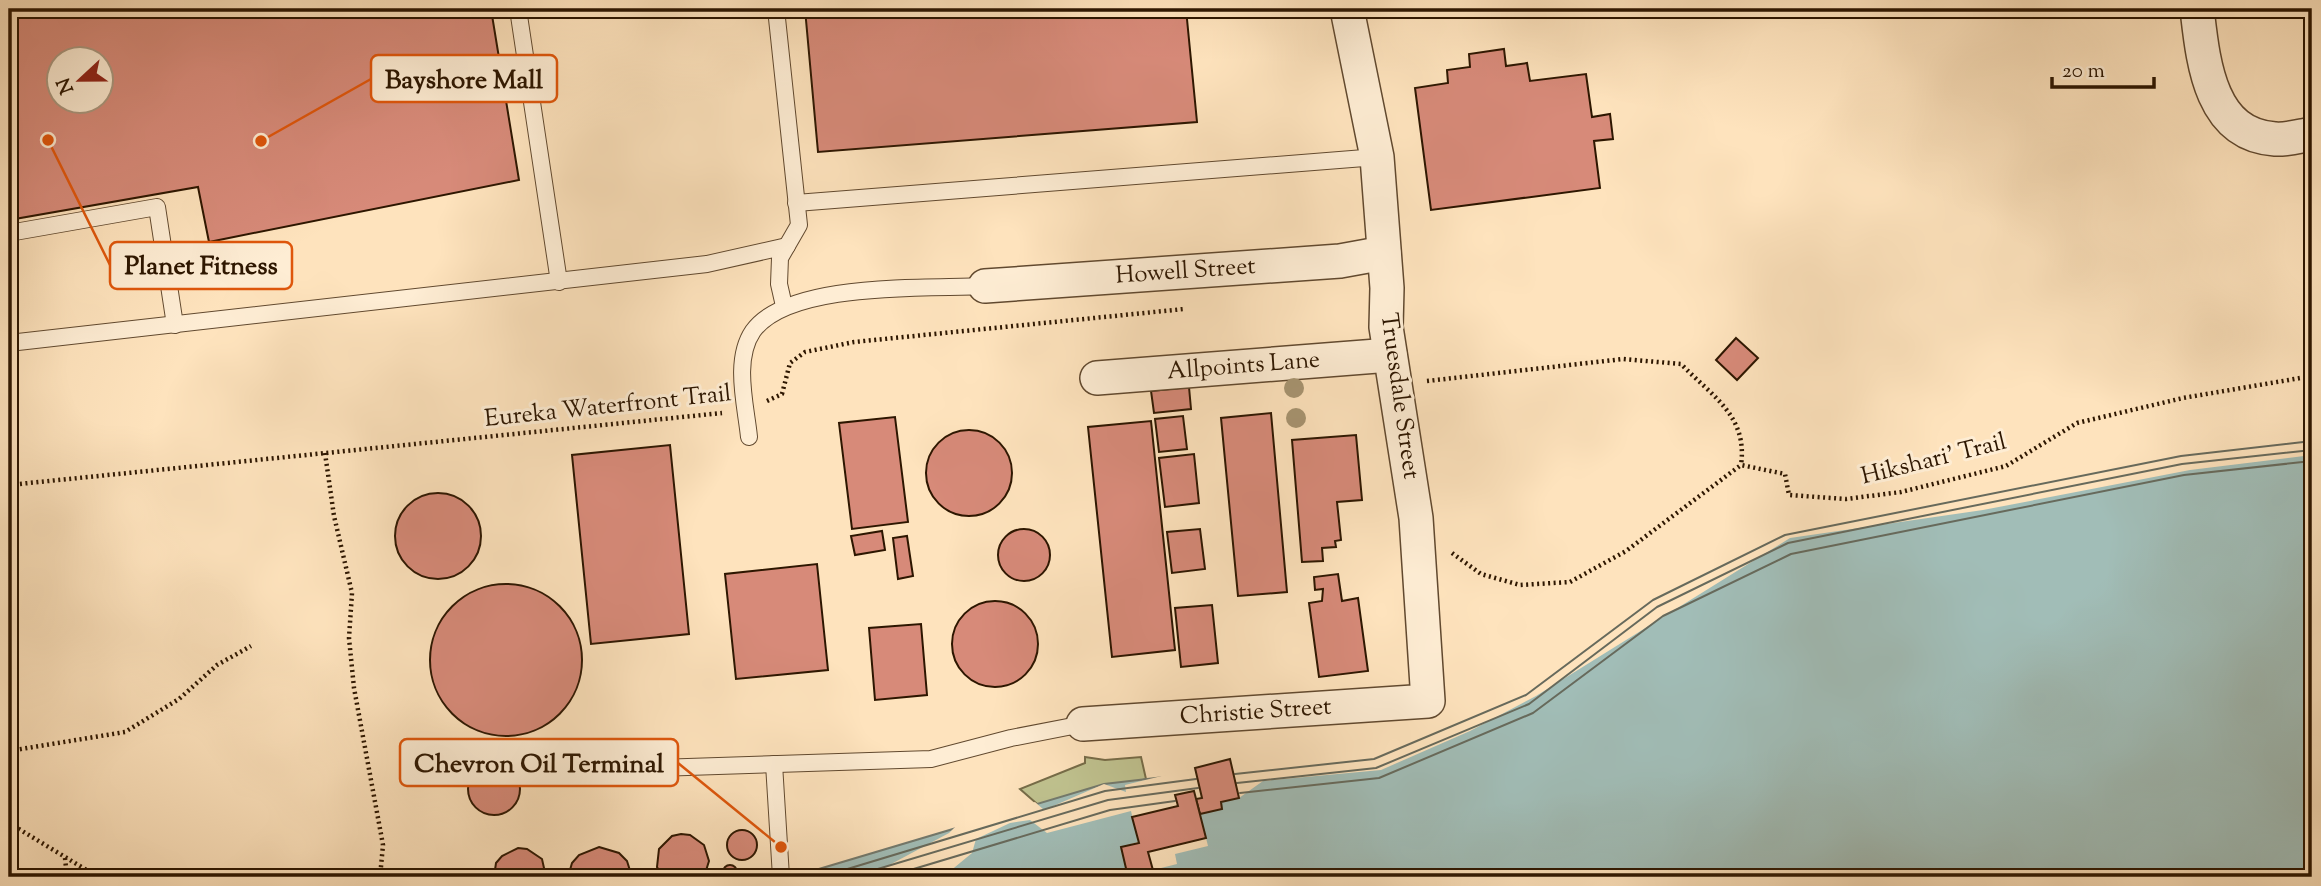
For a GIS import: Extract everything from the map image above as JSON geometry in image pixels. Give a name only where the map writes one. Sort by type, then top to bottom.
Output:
[{"type":"street","name":"Truesdale Street","points":[[1347,9],[1377,158],[1386,327],[1416,519],[1428,701]]},
{"type":"street","points":[[2197,9],[2213,97],[2224,116],[2259,137],[2277,140],[2312,134]]},
{"type":"street","name":"Howell Street","points":[[985,286],[1340,261],[1384,253]]},
{"type":"street","name":"Allpoints Lane","points":[[1097,378],[1393,370]]},
{"type":"street","name":"Christie Street","points":[[1083,724],[1428,701]]},
{"type":"lane","points":[[518,9],[559,282]]},
{"type":"lane","points":[[776,9],[799,225],[780,258],[779,284],[784,306]]},
{"type":"lane","points":[[796,203],[1377,158]]},
{"type":"lane","points":[[9,233],[157,207],[175,325]]},
{"type":"lane","points":[[9,343],[707,264],[787,246]]},
{"type":"lane","points":[[749,437],[743,379],[745,352],[753,331],[784,306],[825,294],[985,286]]},
{"type":"lane","points":[[657,768],[930,759],[1011,738],[1083,724]]},
{"type":"lane","points":[[774,764],[781,877]]},
{"type":"path","name":"Eureka Waterfront Trail","points":[[9,485],[746,411],[782,394],[790,363],[805,352],[854,342],[1196,308]]},
{"type":"path","points":[[1393,370],[1623,359],[1681,364],[1736,419],[1743,447],[1741,465],[1626,551],[1570,582],[1520,584],[1481,573],[1449,551],[1416,519]]},
{"type":"path","name":"Hikshari' Trail","points":[[1741,465],[1784,474],[1789,495],[1846,499],[1900,492],[2006,466],[2077,423],[2183,398],[2312,376]]},
{"type":"path","points":[[326,453],[334,516],[352,593],[349,638],[353,676],[383,845],[380,877]]},
{"type":"path","points":[[9,751],[125,732],[179,699],[217,665],[251,646]]},
{"type":"path","points":[[9,823],[98,877]]},
{"type":"path","points":[[65,857],[67,877]]},
{"type":"green space","points":[[1085,757],[1105,760],[1141,757],[1146,779],[1044,810],[1020,789],[1085,763]]},
{"type":"water","points":[[2312,434],[2312,877],[792,877],[1104,784],[1372,753],[1523,689],[1782,528]]},
{"type":"pier","points":[[2312,431],[2312,455],[2190,470],[1983,510],[1790,538],[1536,696],[1470,731],[1381,770],[1263,781],[1239,798],[1221,802],[1222,809],[1200,814],[1208,846],[1175,854],[1177,864],[1153,870],[1155,877],[1128,877],[1121,847],[1138,842],[1131,811],[1047,833],[1030,820],[1010,823],[976,839],[972,853],[943,877],[867,877],[949,833],[956,826],[1035,802],[1044,810],[1104,784],[1126,792],[1125,785],[1190,769],[1372,749],[1522,686],[1647,591],[1781,525],[2179,445]]},
{"type":"building","points":[[9,9],[491,9],[519,180],[209,242],[198,187],[9,220]]},
{"type":"building","points":[[805,9],[1186,9],[1197,122],[818,152]]},
{"type":"building","points":[[1504,49],[1506,66],[1527,63],[1530,81],[1586,74],[1592,117],[1610,114],[1613,139],[1594,141],[1600,188],[1431,210],[1415,88],[1448,83],[1447,70],[1470,67],[1469,54]]},
{"type":"building","points":[[1736,338],[1758,358],[1737,380],[1716,360]]},
{"type":"building","points":[[1189,387],[1191,409],[1154,413],[1151,391]]},
{"type":"building","points":[[1271,413],[1287,592],[1238,596],[1221,418]]},
{"type":"building","points":[[1183,416],[1187,449],[1159,452],[1155,419]]},
{"type":"building","points":[[895,417],[908,522],[852,529],[839,423]]},
{"type":"building","points":[[1151,421],[1175,650],[1112,657],[1088,427]]},
{"type":"building","points":[[969,430],[993,437],[1005,449],[1012,473],[1005,497],[993,509],[969,516],[945,509],[933,497],[926,473],[933,449],[945,437]]},
{"type":"building","points":[[1356,435],[1362,500],[1337,502],[1341,540],[1335,541],[1336,547],[1322,548],[1323,561],[1302,562],[1292,440]]},
{"type":"building","points":[[670,445],[689,634],[591,644],[572,455]]},
{"type":"building","points":[[1194,454],[1199,503],[1165,507],[1159,458]]},
{"type":"building","points":[[438,493],[455,496],[469,505],[478,519],[481,536],[478,553],[469,567],[455,576],[438,579],[421,576],[407,567],[398,553],[395,536],[398,519],[407,505],[421,496]]},
{"type":"building","points":[[1024,529],[1043,536],[1050,555],[1043,574],[1024,581],[1005,574],[998,555],[1005,536]]},
{"type":"building","points":[[1200,529],[1205,569],[1172,573],[1167,532]]},
{"type":"building","points":[[882,531],[885,550],[855,555],[851,536]]},
{"type":"building","points":[[907,536],[913,576],[898,579],[893,538]]},
{"type":"building","points":[[817,564],[828,670],[736,679],[725,574]]},
{"type":"building","points":[[1338,574],[1342,601],[1358,598],[1368,671],[1319,677],[1309,603],[1322,601],[1323,589],[1315,590],[1314,577]]},
{"type":"building","points":[[506,584],[535,590],[560,606],[576,631],[582,660],[576,689],[560,714],[535,730],[506,736],[477,730],[452,714],[436,689],[430,660],[436,631],[452,606],[477,590]]},
{"type":"building","points":[[995,601],[1012,604],[1026,613],[1035,627],[1038,644],[1035,661],[1026,675],[1012,684],[995,687],[978,684],[964,675],[955,661],[952,644],[955,627],[964,613],[978,604]]},
{"type":"building","points":[[1212,605],[1218,663],[1181,667],[1175,608]]},
{"type":"building","points":[[921,624],[927,695],[875,700],[869,628]]},
{"type":"building","points":[[1230,759],[1239,798],[1221,802],[1222,809],[1200,814],[1196,799],[1202,798],[1195,768]]},
{"type":"building","points":[[494,763],[513,770],[520,789],[513,808],[494,815],[475,808],[468,789],[475,770]]},
{"type":"building","points":[[1194,791],[1206,838],[1148,852],[1154,874],[1128,877],[1121,847],[1139,843],[1132,817],[1178,806],[1175,795]]},
{"type":"building","points":[[742,830],[753,834],[757,845],[753,856],[742,860],[731,856],[727,845],[731,834]]},
{"type":"building","points":[[690,835],[704,845],[709,861],[704,877],[661,875],[657,867],[659,849],[672,836]]},
{"type":"building","points":[[599,847],[619,853],[627,861],[632,877],[568,877],[572,863],[579,855]]},
{"type":"building","points":[[518,848],[527,849],[542,859],[546,877],[494,877],[496,863],[502,856]]},
{"type":"building","points":[[727,865],[733,865],[737,872],[733,879],[727,879],[723,875],[723,869]]},
{"type":"place","name":"Planet Fitness","points":[[48,140]]},
{"type":"place","name":"Bayshore Mall","points":[[261,141]]},
{"type":"place","name":"Chevron Oil Terminal","points":[[781,847]]}]
